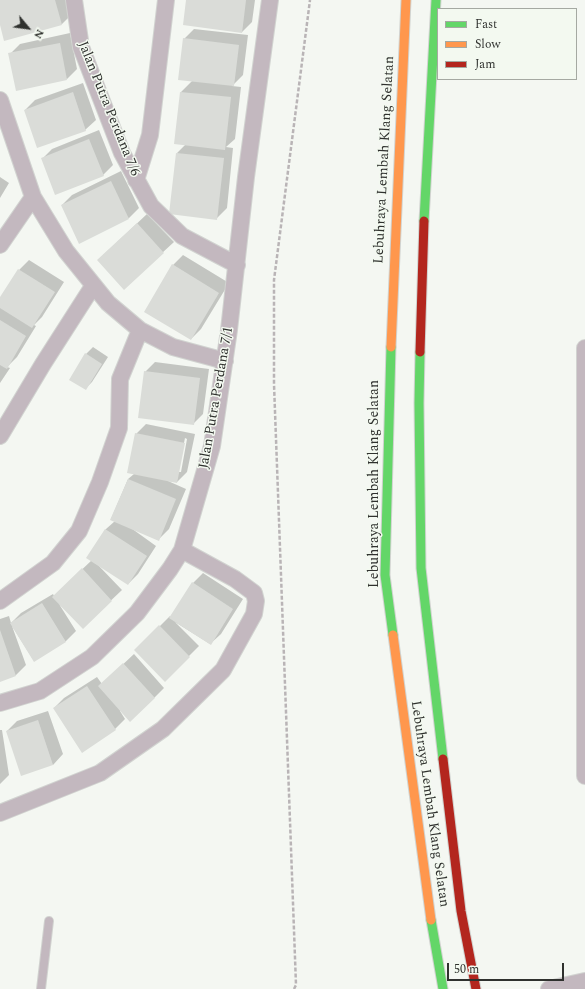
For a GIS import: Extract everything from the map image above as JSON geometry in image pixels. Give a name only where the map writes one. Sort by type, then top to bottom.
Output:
[{"type":"highway","name":"Lebuhraya Lembah Klang Selatan","points":[[406,0],[389,372],[385,575],[425,882],[443,989]]},
{"type":"highway","name":"Lebuhraya Lembah Klang Selatan","points":[[436,0],[423,242],[419,403],[421,568],[461,912],[476,989]]},
{"type":"street","name":"Jalan Putra Perdana 7/6","points":[[74,0],[81,46],[122,153],[150,206],[182,236],[237,265]]},
{"type":"street","points":[[136,180],[150,135],[166,0]]},
{"type":"street","name":"Jalan Putra Perdana 7/1","points":[[0,703],[40,691],[92,657],[137,613],[170,569],[182,550],[212,446],[225,361],[246,177],[270,0]]},
{"type":"street","points":[[0,100],[33,197],[66,251],[93,286],[108,303],[140,330],[173,347],[225,361]]},
{"type":"street","points":[[0,245],[33,197]]},
{"type":"street","points":[[0,436],[43,364],[93,286]]},
{"type":"street","points":[[0,600],[53,563],[79,531],[100,482],[119,428],[120,379],[140,330]]},
{"type":"street","points":[[585,348],[585,776]]},
{"type":"street","points":[[2,817],[100,773],[163,730],[223,670],[254,614],[256,601],[254,593],[235,579],[182,550]]},
{"type":"street","points":[[549,989],[585,981]]},
{"type":"lane","points":[[41,989],[48,921]]},
{"type":"path","points":[[294,989],[296,985],[274,384],[274,280],[310,0]]},
{"type":"building","points":[[0,0],[55,0],[62,25],[4,41],[0,25]]},
{"type":"building","points":[[186,0],[246,0],[242,33],[183,25]]},
{"type":"building","points":[[183,38],[239,45],[234,86],[178,80]]},
{"type":"building","points":[[60,43],[67,80],[16,91],[8,53]]},
{"type":"building","points":[[73,92],[86,131],[37,148],[24,110]]},
{"type":"building","points":[[180,92],[231,97],[225,150],[174,144]]},
{"type":"building","points":[[89,139],[104,176],[55,195],[41,158]]},
{"type":"building","points":[[176,153],[224,158],[217,220],[169,214]]},
{"type":"building","points":[[111,181],[129,219],[79,244],[61,205]]},
{"type":"building","points":[[137,223],[164,253],[124,290],[97,260]]},
{"type":"building","points":[[172,264],[219,293],[191,340],[144,312]]},
{"type":"building","points":[[18,269],[55,292],[32,328],[0,308],[0,297]]},
{"type":"building","points":[[0,320],[26,336],[7,369],[0,365]]},
{"type":"building","points":[[85,353],[102,364],[86,390],[69,380]]},
{"type":"building","points":[[144,371],[200,378],[194,425],[138,418]]},
{"type":"building","points":[[135,433],[185,443],[177,483],[127,473]]},
{"type":"building","points":[[128,479],[176,499],[159,541],[110,520]]},
{"type":"building","points":[[105,529],[147,556],[128,585],[86,558]]},
{"type":"building","points":[[82,568],[112,601],[83,629],[52,597]]},
{"type":"building","points":[[192,582],[233,609],[211,645],[169,618]]},
{"type":"building","points":[[42,603],[66,642],[34,662],[10,623]]},
{"type":"building","points":[[159,625],[190,657],[165,682],[134,650]]},
{"type":"building","points":[[0,630],[16,676],[0,682]]},
{"type":"building","points":[[123,663],[155,698],[130,722],[98,686]]},
{"type":"building","points":[[87,686],[116,730],[82,753],[53,708]]},
{"type":"building","points":[[38,720],[53,765],[21,776],[6,731]]},
{"type":"traffic: fast","points":[[424,221],[436,0]]},
{"type":"traffic: fast","points":[[391,347],[385,575],[393,635]]},
{"type":"traffic: fast","points":[[420,352],[419,403],[421,568],[443,759]]},
{"type":"traffic: fast","points":[[431,920],[443,989]]},
{"type":"traffic: slow","points":[[391,347],[406,0]]},
{"type":"traffic: slow","points":[[393,635],[431,920]]},
{"type":"traffic: jam","points":[[420,352],[424,221]]},
{"type":"traffic: jam","points":[[443,759],[461,911],[476,989]]}]
